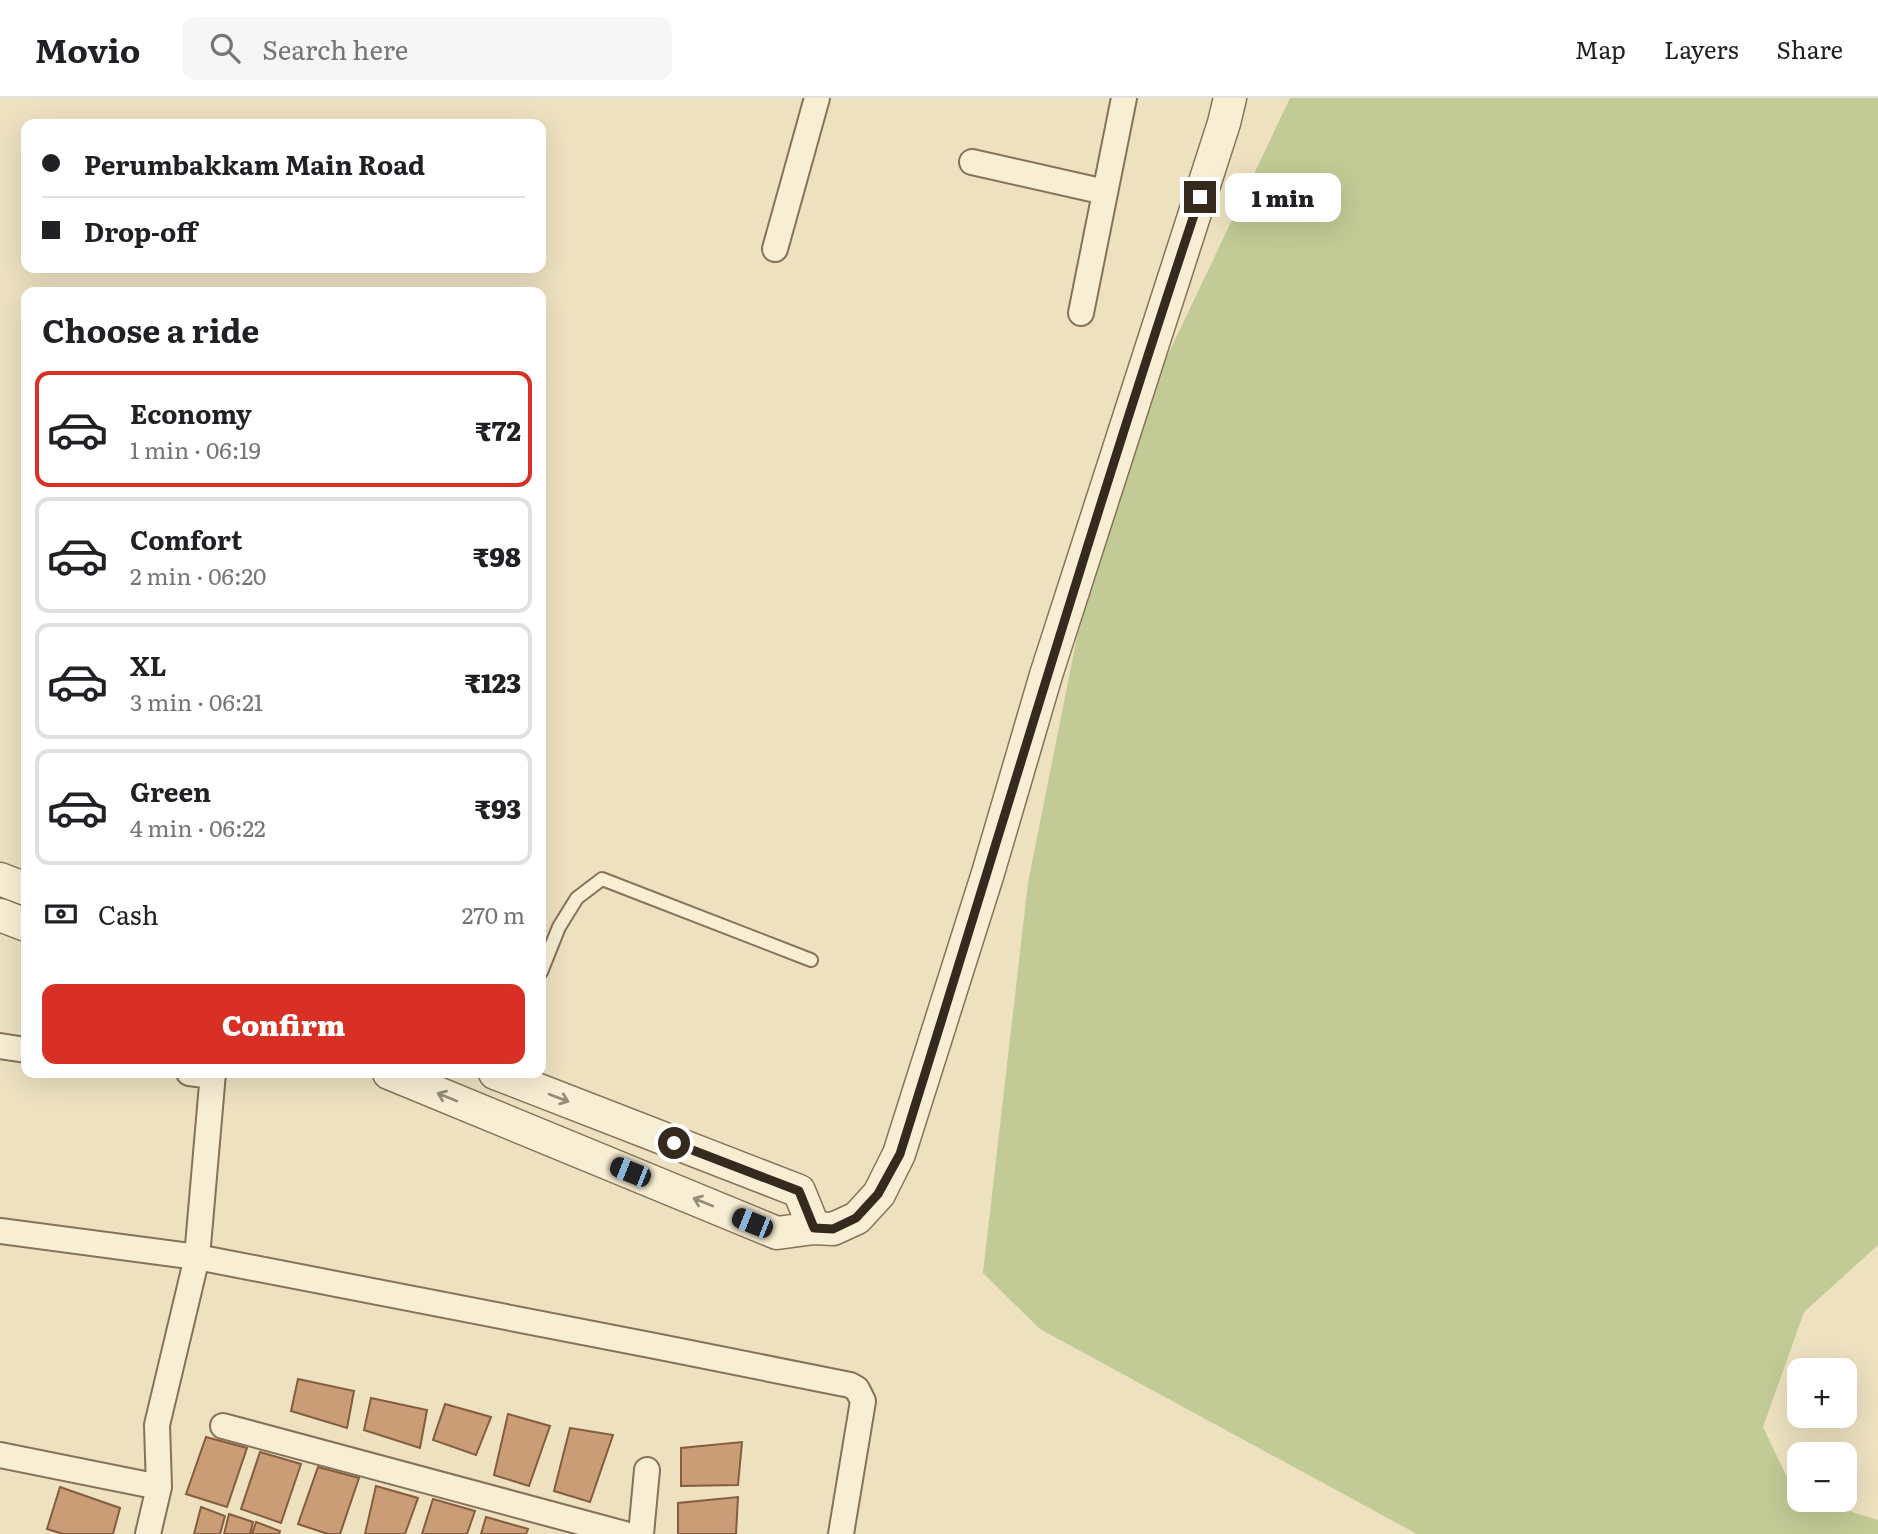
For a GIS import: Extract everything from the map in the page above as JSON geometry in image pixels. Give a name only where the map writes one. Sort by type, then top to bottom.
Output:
[{"type":"street","points":[[775,249],[817,98]]},
{"type":"street","points":[[1081,313],[1124,98]]},
{"type":"street","points":[[494,1086],[777,1233],[814,1228],[833,1229],[856,1218],[878,1194],[900,1154],[988,873],[1050,662],[1230,98]]},
{"type":"street","points":[[972,162],[1105,192]]},
{"type":"street","points":[[0,879],[21,887]]},
{"type":"street","points":[[0,915],[21,923]]},
{"type":"street","points":[[0,1046],[21,1049]]},
{"type":"street","points":[[148,1534],[159,1487],[157,1426],[197,1257],[205,1078]]},
{"type":"street","points":[[429,1078],[494,1086],[799,1191],[814,1228]]},
{"type":"street","points":[[0,1231],[197,1257],[850,1385],[858,1389],[863,1401],[841,1534]]},
{"type":"street","points":[[223,1426],[625,1534]]},
{"type":"street","points":[[0,1454],[159,1487]]},
{"type":"street","points":[[641,1534],[647,1470]]},
{"type":"lane","points":[[546,960],[559,927],[577,898],[602,879],[811,960]]},
{"type":"green space","points":[[1290,98],[1878,98],[1878,1245],[1804,1312],[1763,1427],[1787,1477],[1787,1512],[1852,1512],[1878,1520],[1878,1534],[1417,1534],[1040,1329],[983,1273],[1028,883],[1108,481]]},
{"type":"building","points":[[298,1379],[354,1391],[347,1428],[291,1411]]},
{"type":"building","points":[[371,1398],[427,1410],[420,1448],[364,1430]]},
{"type":"building","points":[[445,1404],[491,1417],[476,1455],[433,1440]]},
{"type":"building","points":[[508,1414],[550,1426],[529,1486],[494,1475]]},
{"type":"building","points":[[570,1428],[613,1435],[590,1502],[554,1491]]},
{"type":"building","points":[[206,1437],[247,1448],[227,1507],[186,1494]]},
{"type":"building","points":[[742,1442],[738,1485],[681,1486],[681,1448]]},
{"type":"building","points":[[260,1452],[301,1464],[281,1523],[241,1509]]},
{"type":"building","points":[[318,1467],[359,1478],[340,1534],[328,1534],[298,1524]]},
{"type":"building","points":[[376,1486],[418,1498],[405,1534],[365,1534]]},
{"type":"building","points":[[60,1487],[120,1508],[113,1534],[63,1534],[47,1529]]},
{"type":"building","points":[[738,1497],[736,1534],[678,1534],[678,1503]]},
{"type":"building","points":[[433,1499],[475,1511],[467,1534],[422,1534]]},
{"type":"building","points":[[201,1507],[225,1516],[220,1534],[194,1534]]},
{"type":"building","points":[[229,1514],[253,1522],[250,1534],[224,1534]]},
{"type":"building","points":[[486,1517],[528,1529],[526,1534],[481,1534]]},
{"type":"building","points":[[256,1522],[280,1531],[279,1534],[252,1534]]},
{"type":"route","points":[[674,1143],[799,1191],[814,1228],[833,1229],[856,1218],[878,1194],[900,1154],[988,873],[1046,675],[1200,197]]}]
